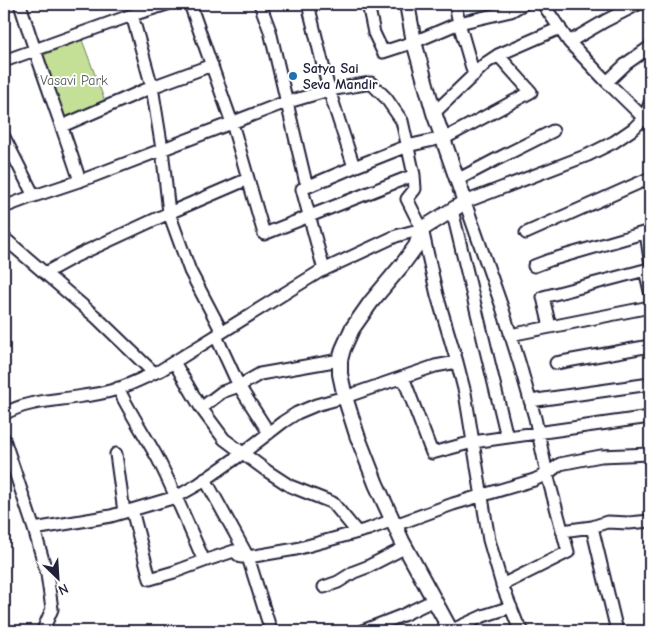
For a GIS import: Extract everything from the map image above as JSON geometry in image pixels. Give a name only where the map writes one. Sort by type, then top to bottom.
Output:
[{"type":"main road","points":[[408,4],[414,42],[434,113],[465,202],[422,229],[416,246],[352,329],[343,348],[340,360],[340,374],[357,436],[376,484],[406,547],[451,631]]},
{"type":"street","points":[[20,4],[34,50],[80,181]]},
{"type":"street","points":[[4,61],[167,4]]},
{"type":"street","points":[[190,4],[232,123],[264,234],[414,175]]},
{"type":"street","points":[[260,4],[270,31],[305,180],[309,186]]},
{"type":"street","points":[[308,4],[329,90],[354,167]]},
{"type":"street","points":[[368,4],[374,33],[383,52],[414,42],[459,23],[511,11],[523,4]]},
{"type":"street","points":[[455,4],[474,75]]},
{"type":"street","points":[[569,42],[638,4]]},
{"type":"street","points":[[545,5],[569,42],[607,82],[648,120]]},
{"type":"street","points":[[132,15],[152,87],[162,149],[169,213],[190,271],[219,334],[239,386],[269,433]]},
{"type":"street","points":[[434,113],[486,63],[498,55],[560,28]]},
{"type":"street","points":[[607,82],[627,63],[650,47]]},
{"type":"street","points":[[324,270],[302,189],[407,146],[447,137],[531,92],[498,55]]},
{"type":"street","points":[[62,126],[152,87],[212,65]]},
{"type":"street","points":[[4,207],[80,181],[286,103],[329,90],[371,82],[386,98],[402,121],[414,175],[415,189],[407,199],[422,229],[437,295],[458,362],[465,393],[489,540],[502,585],[517,623],[523,631]]},
{"type":"street","points":[[648,120],[650,103]]},
{"type":"street","points":[[502,585],[568,552],[530,402],[510,334],[465,202],[588,155],[614,142],[648,120]]},
{"type":"street","points":[[457,180],[553,131]]},
{"type":"street","points":[[4,137],[34,196]]},
{"type":"street","points":[[526,233],[650,178]]},
{"type":"street","points":[[45,273],[76,256],[248,179]]},
{"type":"street","points":[[452,210],[507,437]]},
{"type":"street","points":[[4,414],[31,404],[118,388],[154,373],[324,270],[396,236],[422,229]]},
{"type":"street","points":[[534,266],[648,232],[650,291]]},
{"type":"street","points":[[4,238],[96,317],[154,373]]},
{"type":"street","points":[[550,327],[543,297],[649,266]]},
{"type":"street","points":[[510,334],[650,307]]},
{"type":"street","points":[[556,363],[650,346]]},
{"type":"street","points":[[200,408],[222,392],[239,386],[260,374],[340,360]]},
{"type":"street","points":[[174,362],[200,408],[224,439],[290,486],[333,503],[357,532]]},
{"type":"street","points":[[34,529],[128,511],[176,497],[243,453],[297,413],[435,366],[458,362]]},
{"type":"street","points":[[403,377],[432,453],[473,442],[650,417]]},
{"type":"street","points":[[530,402],[650,384]]},
{"type":"street","points":[[118,388],[157,457],[204,561]]},
{"type":"street","points":[[4,439],[47,574],[52,608],[43,630]]},
{"type":"street","points":[[116,454],[128,511],[150,579],[234,551],[241,557],[248,557],[296,549],[394,523],[534,480],[547,474],[560,464],[601,456],[650,454]]},
{"type":"street","points":[[205,479],[248,557],[271,631]]},
{"type":"street","points":[[562,531],[607,522],[650,522]]},
{"type":"street","points":[[592,526],[617,631]]},
{"type":"street","points":[[324,587],[338,582],[354,572],[406,547]]},
{"type":"street","points":[[362,631],[379,628],[434,600]]},
{"type":"street","points":[[451,631],[483,616],[511,607]]},
{"type":"green space","name":"Vasavi Park","points":[[82,40],[106,104],[65,120],[41,56]]},
{"type":"place","name":"Satya Sai Seva Mandir","points":[[293,76]]}]
